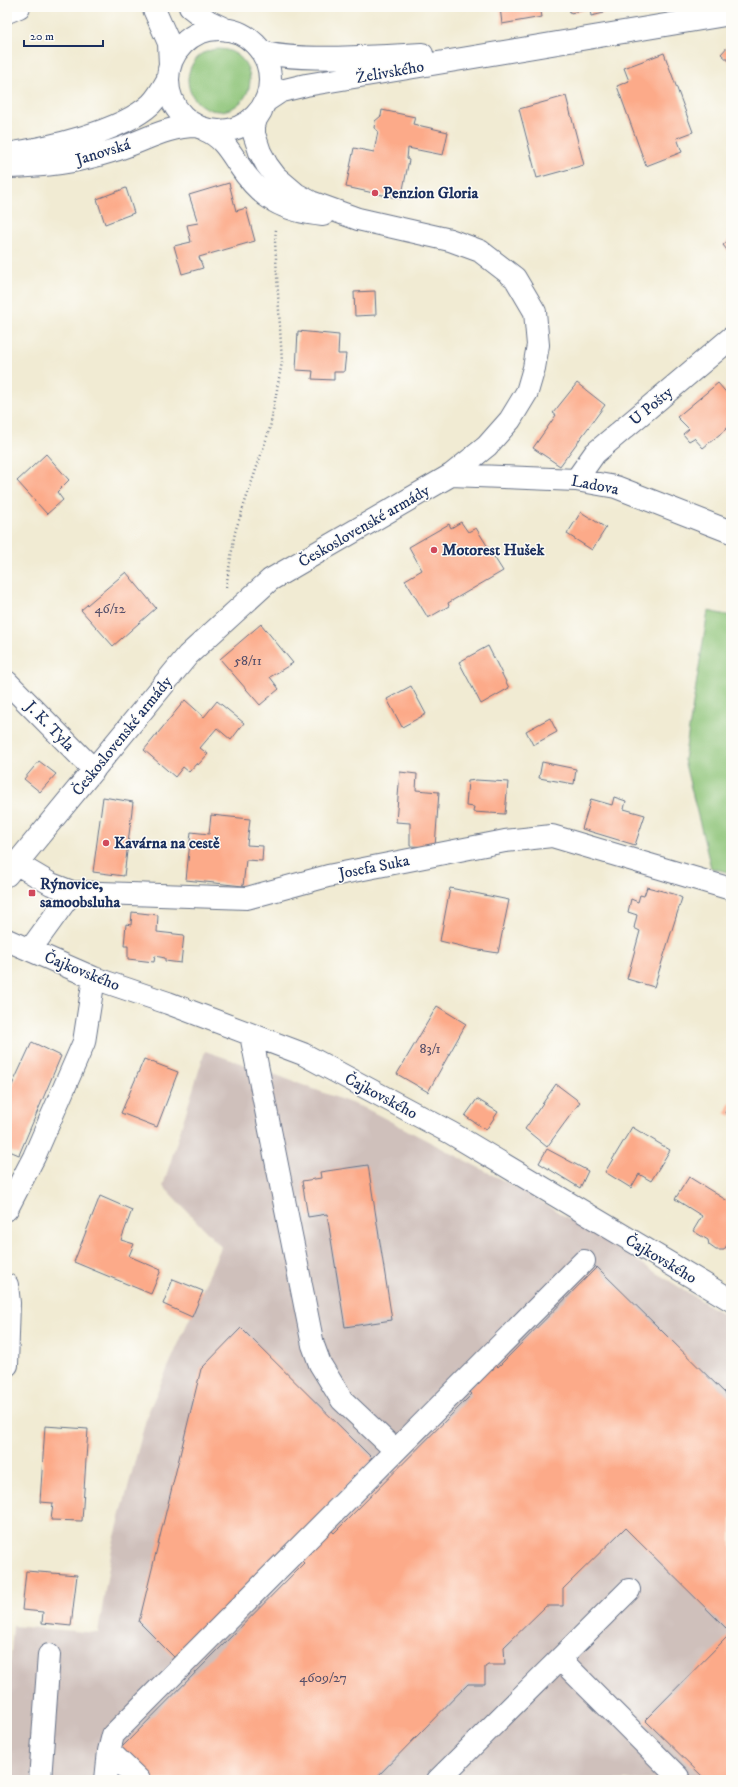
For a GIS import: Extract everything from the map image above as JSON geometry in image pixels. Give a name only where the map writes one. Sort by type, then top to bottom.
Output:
[{"type":"street","points":[[7,12],[20,7]]},
{"type":"street","points":[[153,7],[169,43],[170,94],[175,107],[185,118],[201,128],[217,131],[240,127],[263,106],[269,88],[270,75],[266,62],[260,50],[251,40],[208,21],[190,7]]},
{"type":"street","name":"Želivského","points":[[263,106],[273,95],[289,88],[731,14]]},
{"type":"street","points":[[169,72],[177,52],[186,41],[198,34],[212,29],[227,30]]},
{"type":"street","name":"Želivského","points":[[260,50],[270,54],[285,56],[345,58],[517,49]]},
{"type":"street","name":"Janovská","points":[[7,154],[38,150],[77,139],[118,123],[150,105],[159,95],[169,72]]},
{"type":"street","name":"Československé armády","points":[[12,870],[188,655],[270,580],[451,475],[491,441],[510,420],[527,392],[534,368],[538,345],[535,312],[515,278],[480,251],[450,240],[358,219],[310,202],[296,194],[276,177],[267,165],[254,134],[256,119],[263,106]]},
{"type":"street","name":"Janovská","points":[[7,167],[115,159],[168,130],[182,126],[201,128]]},
{"type":"street","name":"Československé armády","points":[[201,128],[213,133],[225,144],[256,189],[270,199],[291,210],[310,214],[358,219]]},
{"type":"street","name":"U Pošty","points":[[576,480],[595,453],[731,338]]},
{"type":"street","name":"Ladova","points":[[451,475],[576,480],[616,487],[731,532]]},
{"type":"street","name":"J. K. Tyla","points":[[7,682],[94,770]]},
{"type":"street","name":"Josefa Suka","points":[[12,870],[72,892],[247,898],[336,875],[505,841],[552,836],[731,889]]},
{"type":"street","points":[[30,950],[72,892]]},
{"type":"street","name":"Čajkovského","points":[[7,940],[94,978],[168,1003],[303,1054],[450,1133],[731,1300]]},
{"type":"street","points":[[7,1209],[34,1157],[84,1042],[94,978]]},
{"type":"street","points":[[251,1035],[313,1345],[320,1364],[342,1400],[395,1450]]},
{"type":"street","points":[[106,1780],[108,1751],[113,1735],[584,1261]]},
{"type":"street","points":[[7,1285],[9,1303],[7,1365]]},
{"type":"street","points":[[438,1780],[629,1590]]},
{"type":"street","points":[[40,1780],[49,1655]]},
{"type":"street","points":[[560,1659],[678,1777],[676,1780]]},
{"type":"street","points":[[108,1751],[139,1780]]},
{"type":"path","points":[[220,626],[235,532],[270,428],[282,362],[275,249]]},
{"type":"shaded area","points":[[205,1051],[276,1075],[367,1109],[529,1194],[731,1319],[731,1780],[7,1780],[7,1705],[13,1626],[98,1633],[112,1548],[147,1415],[221,1247],[163,1186]]},
{"type":"green space","points":[[213,49],[225,49],[241,58],[248,68],[250,80],[248,92],[241,102],[225,111],[213,111],[202,106],[193,97],[188,86],[188,74],[193,63],[202,54]]},
{"type":"green space","points":[[708,611],[731,616],[731,873],[711,868],[684,760]]},
{"type":"building","points":[[500,7],[540,7],[542,17],[502,24]]},
{"type":"building","points":[[569,7],[603,7],[604,13],[591,16],[590,9],[570,13]]},
{"type":"building","points":[[729,45],[731,46],[731,63],[721,54]]},
{"type":"building","points":[[664,53],[693,132],[677,138],[682,152],[646,166],[617,86],[629,81],[624,68]]},
{"type":"building","points":[[566,96],[584,165],[537,178],[519,109]]},
{"type":"building","points":[[382,110],[415,117],[413,124],[448,132],[443,155],[408,148],[407,159],[409,160],[401,199],[346,187],[354,148],[374,152],[378,131],[374,128],[375,121],[381,116]]},
{"type":"building","points":[[229,183],[236,211],[246,208],[255,241],[199,257],[203,268],[182,274],[174,246],[191,242],[187,225],[198,223],[189,195]]},
{"type":"building","points":[[126,188],[134,213],[105,224],[97,199]]},
{"type":"building","points":[[731,238],[731,255],[723,245]]},
{"type":"building","points":[[375,291],[376,315],[355,316],[354,292]]},
{"type":"building","points":[[298,331],[339,335],[338,354],[346,354],[344,372],[334,372],[334,380],[312,379],[313,371],[296,370]]},
{"type":"building","points":[[577,383],[605,405],[560,466],[533,448],[556,415],[553,413]]},
{"type":"building","points":[[718,383],[731,398],[731,425],[703,448],[694,438],[689,441],[683,434],[689,429],[677,417]]},
{"type":"building","points":[[46,454],[69,480],[57,492],[63,500],[47,514],[17,481]]},
{"type":"building","points":[[581,512],[606,528],[592,550],[567,534]]},
{"type":"building","points":[[461,522],[468,532],[476,528],[503,571],[448,603],[449,606],[428,618],[405,580],[422,570],[409,547],[449,524],[451,528]]},
{"type":"building","points":[[126,572],[156,608],[113,646],[81,610]]},
{"type":"building","points":[[261,624],[293,663],[270,677],[279,689],[260,705],[220,659]]},
{"type":"building","points":[[488,646],[509,688],[481,704],[459,662]]},
{"type":"building","points":[[411,686],[426,714],[402,727],[387,699]]},
{"type":"building","points":[[185,700],[204,717],[217,701],[244,723],[231,740],[217,728],[200,748],[208,754],[189,772],[183,767],[175,777],[144,750]]},
{"type":"building","points":[[550,718],[557,732],[533,745],[526,731]]},
{"type":"building","points":[[39,761],[56,774],[40,792],[24,779]]},
{"type":"building","points":[[542,762],[576,769],[574,784],[539,778]]},
{"type":"building","points":[[400,772],[417,774],[416,790],[439,792],[435,847],[410,846],[410,823],[396,822]]},
{"type":"building","points":[[468,781],[508,782],[505,814],[473,812],[474,807],[466,806]]},
{"type":"building","points":[[103,797],[133,802],[124,876],[93,872]]},
{"type":"building","points":[[614,797],[626,801],[624,809],[645,815],[635,845],[582,829],[591,799],[612,805]]},
{"type":"building","points":[[211,815],[250,819],[247,845],[263,846],[262,861],[246,860],[243,886],[186,880],[191,832],[209,834]]},
{"type":"building","points":[[647,887],[674,894],[682,898],[654,987],[627,979],[640,931],[634,928],[637,915],[628,912],[631,899],[638,902],[640,895],[644,896]]},
{"type":"building","points":[[450,888],[509,900],[498,953],[440,941]]},
{"type":"building","points":[[132,912],[158,915],[157,932],[184,935],[181,963],[165,961],[165,958],[155,956],[154,962],[128,959],[128,946],[124,946],[126,924],[131,925]]},
{"type":"building","points":[[437,1006],[466,1024],[428,1092],[397,1074]]},
{"type":"building","points":[[32,1042],[61,1056],[19,1155],[7,1150],[7,1096]]},
{"type":"building","points":[[144,1059],[178,1072],[157,1127],[121,1113]]},
{"type":"building","points":[[556,1084],[580,1102],[547,1147],[525,1129]]},
{"type":"building","points":[[477,1099],[498,1112],[486,1130],[465,1116]]},
{"type":"building","points":[[731,1100],[731,1116],[725,1113]]},
{"type":"building","points":[[632,1127],[670,1150],[651,1181],[639,1174],[631,1188],[605,1172]]},
{"type":"building","points":[[547,1149],[588,1171],[580,1188],[539,1163]]},
{"type":"building","points":[[368,1165],[392,1320],[345,1327],[327,1214],[308,1217],[302,1181],[321,1178],[320,1172]]},
{"type":"building","points":[[689,1177],[731,1203],[731,1238],[724,1250],[716,1250],[709,1245],[708,1240],[693,1231],[702,1216],[675,1199]]},
{"type":"building","points":[[100,1196],[132,1210],[121,1240],[134,1244],[129,1256],[161,1270],[151,1294],[74,1262]]},
{"type":"building","points":[[597,1267],[731,1399],[731,1633],[625,1528],[563,1589],[563,1606],[546,1606],[504,1647],[505,1665],[488,1665],[485,1667],[485,1684],[468,1684],[374,1780],[153,1780],[121,1748],[304,1563],[287,1546],[176,1659],[139,1622],[201,1369],[241,1328],[373,1459],[317,1515],[334,1533],[472,1394],[468,1390],[494,1363],[498,1367]]},
{"type":"building","points":[[173,1279],[203,1291],[192,1317],[163,1304]]},
{"type":"building","points":[[45,1426],[88,1429],[82,1521],[51,1520],[53,1503],[40,1502]]},
{"type":"building","points":[[26,1571],[77,1575],[71,1626],[42,1623],[43,1612],[22,1610]]},
{"type":"building","points":[[731,1633],[731,1780],[706,1780],[645,1720]]},
{"type":"place","name":"Penzion Gloria","points":[[375,193]]},
{"type":"place","name":"Motorest Hušek","points":[[434,550]]},
{"type":"place","name":"Kavárna na cestě","points":[[106,843]]},
{"type":"place","name":"Rýnovice, samoobsluha","points":[[32,893]]}]
